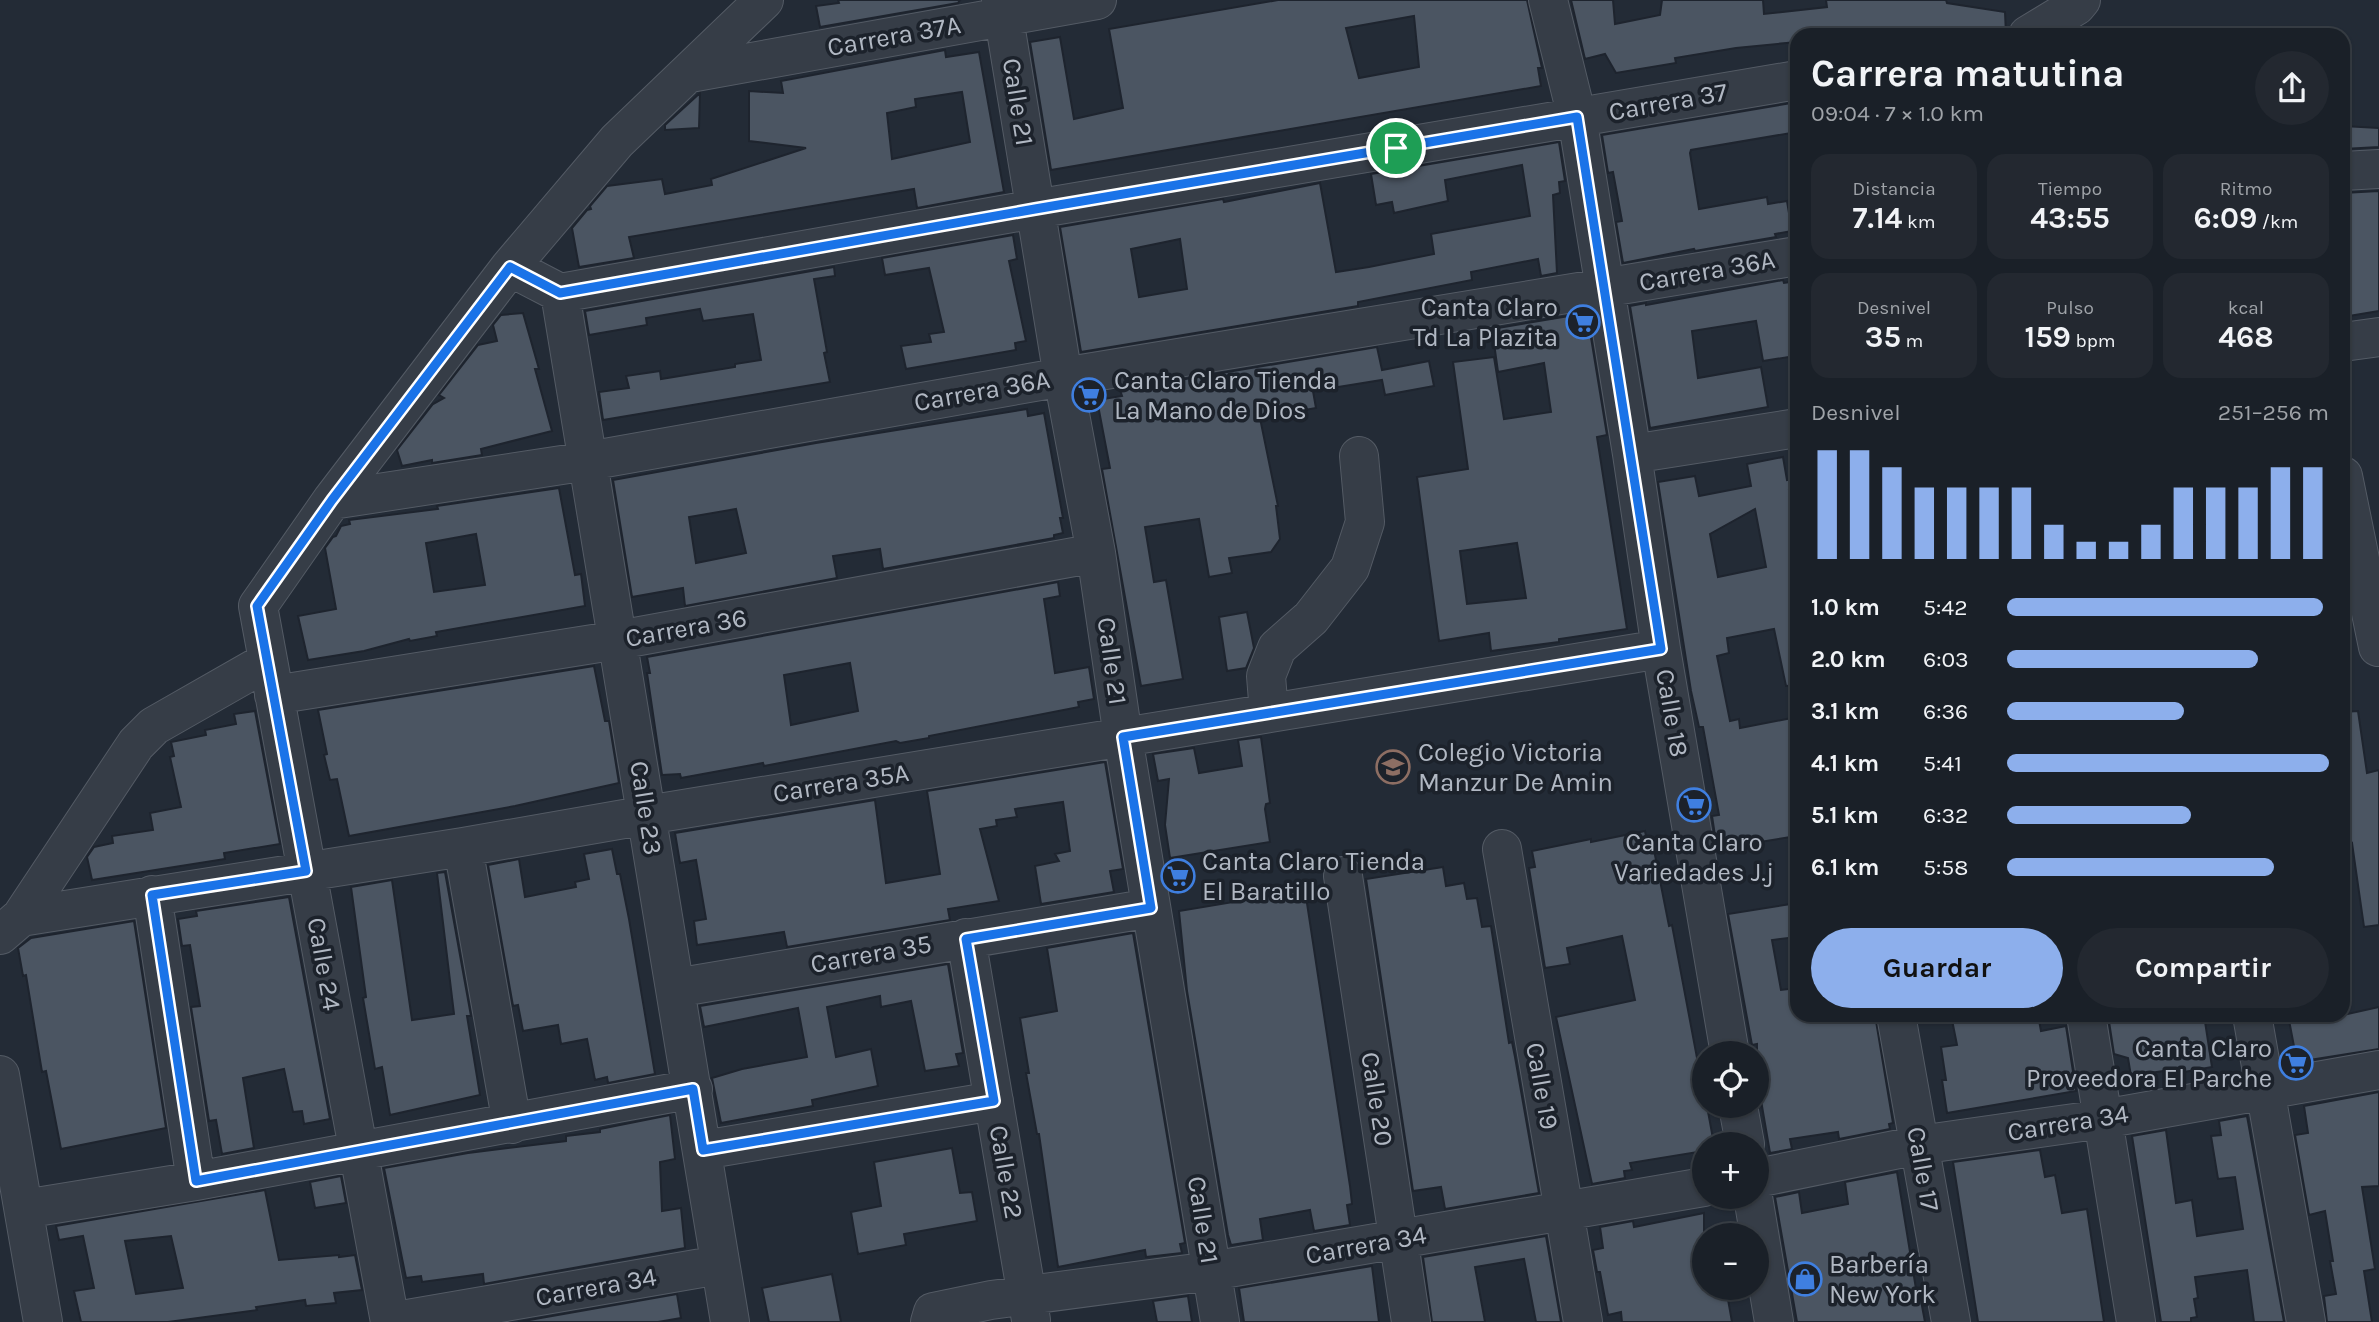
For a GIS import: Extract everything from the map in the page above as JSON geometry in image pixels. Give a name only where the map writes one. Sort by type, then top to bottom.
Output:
[{"type":"street","points":[[332,500],[510,267],[617,141],[764,0]]},
{"type":"street","name":"Carrera 37A","points":[[690,73],[1002,8],[1097,0]]},
{"type":"street","name":"Calle 18","points":[[1548,0],[1577,117],[1661,649],[1728,1041]]},
{"type":"street","points":[[2040,28],[2076,6],[2081,0]]},
{"type":"street","name":"Calle 21","points":[[1002,8],[1063,377],[1096,553],[1123,737],[1220,1322]]},
{"type":"street","name":"Carrera 37","points":[[560,293],[1035,209],[1790,81]]},
{"type":"street","points":[[2350,171],[2379,169]]},
{"type":"street","name":"Carrera 36A","points":[[332,500],[588,461],[1063,377],[1790,257]]},
{"type":"street","points":[[510,267],[560,293]]},
{"type":"street","name":"Calle 23","points":[[560,293],[730,1322]]},
{"type":"street","points":[[2350,341],[2379,337]]},
{"type":"street","points":[[1632,454],[1790,437]]},
{"type":"street","points":[[1269,713],[1266,676],[1277,648],[1311,618],[1350,568],[1365,522],[1359,456]]},
{"type":"street","name":"Calle 24","points":[[332,500],[257,606],[390,1322]]},
{"type":"street","points":[[2350,510],[2378,647]]},
{"type":"street","name":"Carrera 36","points":[[271,678],[618,640],[1096,553]]},
{"type":"street","name":"Carrera 35A","points":[[10,926],[152,895],[463,847],[1661,649]]},
{"type":"street","points":[[10,926],[136,744],[154,726],[271,678]]},
{"type":"street","points":[[463,847],[512,1124]]},
{"type":"street","name":"Calle 19","points":[[1502,849],[1583,1322]]},
{"type":"street","name":"Calle 20","points":[[1343,876],[1411,1322]]},
{"type":"street","points":[[152,895],[196,1181]]},
{"type":"street","name":"Carrera 35","points":[[675,988],[1151,908]]},
{"type":"street","name":"Calle 22","points":[[966,939],[1029,1309]]},
{"type":"street","name":"Calle 17","points":[[1897,1022],[1951,1322]]},
{"type":"street","points":[[2087,1022],[2136,1322]]},
{"type":"street","points":[[2253,1022],[2306,1322]]},
{"type":"street","name":"Carrera 34","points":[[1769,1176],[1919,1145],[2103,1119],[2379,1070]]},
{"type":"street","points":[[0,1075],[43,1322]]},
{"type":"street","points":[[24,1209],[196,1181],[693,1089]]},
{"type":"street","points":[[703,1150],[994,1101]]},
{"type":"street","name":"Carrera 34","points":[[930,1322],[933,1312],[991,1300],[1029,1309],[1211,1271],[1692,1189]]},
{"type":"street","points":[[1755,1209],[1774,1322]]},
{"type":"street","name":"Carrera 34","points":[[390,1322],[719,1265]]},
{"type":"building","points":[[838,0],[960,0],[958,3],[820,27],[816,6],[839,3]]},
{"type":"building","points":[[1278,0],[1527,0],[1542,68],[1538,68],[1541,86],[1051,170],[1030,42],[1060,37],[1074,119],[1123,108],[1109,29]],"holes":[[[1414,16],[1419,67],[1359,78],[1346,28]]]},
{"type":"building","points":[[1571,0],[1613,0],[1615,24],[1660,15],[1662,0],[1763,0],[1764,14],[1827,7],[1826,0],[1946,0],[1947,3],[2005,12],[2006,28],[1790,28],[1790,43],[1675,58],[1676,63],[1616,73],[1605,54],[1585,59]]},
{"type":"building","points":[[945,50],[946,57],[979,52],[1004,192],[917,208],[914,189],[629,237],[634,258],[579,267],[572,228],[587,210],[591,209],[590,206],[607,186],[662,179],[665,194],[712,185],[711,179],[806,148],[749,141],[749,91],[783,93],[781,81]],"holes":[[[962,92],[970,142],[892,159],[887,113],[916,107],[915,99]]]},
{"type":"building","points":[[700,93],[699,128],[665,130],[665,125]]},
{"type":"building","points":[[1790,103],[1790,133],[1691,150],[1690,153],[1699,209],[1767,197],[1768,204],[1787,201],[1790,231],[1775,234],[1776,237],[1623,263],[1616,222],[1622,221],[1613,172],[1608,173],[1602,135]]},
{"type":"building","points":[[2350,126],[2379,128],[2379,147],[2350,149]]},
{"type":"building","points":[[1559,142],[1565,181],[1559,182],[1560,193],[1553,195],[1557,273],[1541,276],[1538,259],[1471,272],[1472,280],[1358,302],[1358,306],[1081,352],[1060,227],[1223,199],[1224,202],[1320,183],[1336,272],[1434,254],[1431,234],[1530,216],[1522,165],[1445,180],[1448,201],[1394,213],[1392,202],[1376,205],[1371,174]],"holes":[[[1180,239],[1187,289],[1139,297],[1131,249]]]},
{"type":"building","points":[[2379,191],[2379,311],[2350,316],[2350,193]]},
{"type":"building","points":[[1013,235],[1017,259],[1009,261],[1026,341],[1015,343],[1016,350],[906,369],[901,346],[931,342],[929,334],[944,332],[929,268],[885,275],[882,258]]},
{"type":"building","points":[[834,267],[835,276],[814,279],[830,382],[603,420],[599,392],[629,388],[626,376],[660,371],[661,379],[761,360],[753,314],[703,321],[700,309],[646,318],[647,325],[589,335],[585,311]]},
{"type":"building","points":[[1783,280],[1784,283],[1790,282],[1790,357],[1763,361],[1756,321],[1692,331],[1698,378],[1761,367],[1768,407],[1650,428],[1630,306]]},
{"type":"building","points":[[523,313],[539,369],[535,369],[552,431],[481,449],[482,455],[402,466],[397,450],[433,404],[444,398],[439,395],[478,345],[497,341],[493,325],[501,315]]},
{"type":"building","points":[[1587,313],[1607,435],[1597,437],[1627,629],[1491,651],[1489,633],[1439,641],[1417,477],[1468,469],[1453,362],[1494,357],[1504,419],[1551,412],[1544,363],[1498,372],[1492,329]],"holes":[[[1517,543],[1526,598],[1467,604],[1460,551]]]},
{"type":"building","points":[[1377,347],[1382,370],[1429,361],[1434,386],[1385,395],[1382,380],[1313,391],[1316,408],[1260,418],[1278,506],[1280,539],[1271,552],[1229,558],[1232,573],[1209,577],[1199,519],[1145,527],[1154,582],[1166,580],[1183,679],[1141,686],[1102,469],[1110,468],[1097,400],[1122,396],[1120,390]]},
{"type":"building","points":[[1027,409],[1028,416],[1044,413],[1063,518],[1060,518],[1063,533],[1054,535],[1054,538],[883,569],[880,549],[833,556],[837,578],[685,606],[683,588],[632,597],[613,480],[816,443]],"holes":[[[736,509],[746,553],[696,563],[689,517]]]},
{"type":"building","points":[[1783,457],[1787,480],[1790,479],[1790,686],[1786,686],[1774,629],[1727,638],[1729,653],[1717,656],[1730,721],[1739,719],[1740,728],[1790,718],[1790,837],[1717,849],[1712,816],[1719,815],[1703,727],[1699,727],[1691,691],[1658,482],[1695,476],[1699,496],[1751,486],[1747,464]],"holes":[[[1755,509],[1766,567],[1718,577],[1710,534]]]},
{"type":"building","points":[[559,488],[575,575],[581,574],[585,606],[436,632],[437,636],[409,639],[364,651],[308,660],[298,616],[336,609],[325,548],[341,526],[350,524],[349,520],[438,509],[437,506]],"holes":[[[476,534],[485,585],[434,592],[426,543]]]},
{"type":"building","points":[[1058,582],[1060,596],[1044,599],[1055,673],[1089,667],[1094,699],[1078,702],[1079,707],[929,738],[900,743],[896,741],[764,766],[763,763],[681,778],[680,774],[662,775],[647,657]],"holes":[[[850,663],[858,711],[791,725],[784,675]]]},
{"type":"building","points":[[1247,612],[1254,648],[1246,668],[1227,671],[1219,617]]},
{"type":"building","points":[[594,666],[605,721],[609,721],[619,783],[515,806],[349,836],[337,779],[330,780],[318,710]]},
{"type":"building","points":[[255,711],[280,844],[224,853],[225,859],[92,880],[87,857],[94,847],[113,843],[112,836],[153,830],[150,813],[181,807],[170,757],[174,756],[171,742],[206,735],[205,730],[236,724],[234,714]]},
{"type":"building","points":[[2358,711],[2367,773],[2379,770],[2379,925],[2364,927],[2352,843],[2350,844],[2350,712]]},
{"type":"building","points":[[1261,737],[1270,803],[1266,804],[1265,809],[1270,842],[1170,858],[1165,825],[1169,779],[1158,781],[1153,754],[1194,748],[1199,773],[1242,766],[1238,740]]},
{"type":"building","points":[[1105,762],[1123,869],[1110,871],[1114,892],[1041,904],[1035,866],[1059,861],[1055,854],[1070,851],[1063,802],[1015,809],[1017,817],[996,820],[997,826],[980,829],[999,901],[948,909],[950,920],[787,947],[784,932],[697,945],[694,921],[706,919],[696,860],[680,863],[675,833],[875,800],[886,883],[940,874],[927,791]]},
{"type":"building","points":[[1645,831],[1648,846],[1653,845],[1669,926],[1672,925],[1694,1041],[1692,1118],[1709,1118],[1712,1132],[1692,1132],[1692,1153],[1630,1163],[1632,1170],[1624,1171],[1625,1178],[1592,1184],[1556,1017],[1635,1000],[1622,936],[1567,948],[1570,964],[1545,968],[1529,868],[1535,867],[1532,851],[1591,839],[1591,842]]},
{"type":"building","points":[[612,849],[629,919],[655,1074],[608,1083],[607,1077],[595,1080],[587,1039],[561,1044],[558,1025],[523,1031],[518,1005],[513,1006],[488,865],[519,859],[525,897],[576,887],[575,882],[589,879],[584,854]]},
{"type":"building","points":[[1443,867],[1446,886],[1464,883],[1467,899],[1477,898],[1482,927],[1491,926],[1509,1043],[1512,1042],[1539,1193],[1445,1209],[1441,1187],[1413,1191],[1366,879]]},
{"type":"building","points":[[445,872],[471,1016],[467,1016],[480,1095],[390,1115],[382,1067],[375,1069],[363,998],[366,997],[351,887],[392,880],[412,1020],[454,1014],[437,873]]},
{"type":"building","points":[[1305,890],[1350,1186],[1352,1204],[1347,1205],[1350,1225],[1314,1231],[1310,1210],[1260,1219],[1263,1240],[1231,1245],[1187,991],[1179,911]]},
{"type":"building","points":[[289,897],[330,1119],[304,1124],[302,1111],[293,1112],[284,1069],[243,1078],[254,1148],[222,1154],[216,1120],[209,1121],[191,1007],[200,1006],[190,945],[182,946],[178,919],[197,916],[196,911]]},
{"type":"building","points":[[1790,904],[1790,938],[1772,940],[1781,990],[1790,989],[1790,1022],[1876,1022],[1893,1123],[1889,1124],[1890,1129],[1839,1139],[1838,1132],[1790,1139],[1792,1149],[1770,1153],[1769,1132],[1766,1132],[1764,1118],[1769,1118],[1769,1041],[1751,1041],[1728,914]]},
{"type":"building","points":[[134,921],[166,1128],[61,1149],[46,1071],[42,1072],[26,975],[23,976],[18,948],[31,938]]},
{"type":"building","points":[[1133,933],[1185,1243],[1180,1244],[1182,1253],[1146,1257],[1145,1250],[1058,1267],[1039,1134],[1026,1073],[1029,1073],[1020,1018],[1057,1011],[1047,948]]},
{"type":"building","points":[[948,964],[963,1053],[956,1054],[959,1066],[925,1071],[911,1001],[881,1007],[880,996],[827,1007],[836,1057],[871,1049],[878,1086],[812,1100],[813,1106],[721,1123],[712,1078],[742,1069],[807,1057],[798,1008],[704,1027],[700,1006]]},
{"type":"building","points":[[2379,1007],[2379,1049],[2297,1062],[2289,1022],[2350,1022],[2350,1013]]},
{"type":"building","points":[[1952,1022],[2039,1022],[2041,1031],[2066,1026],[2076,1091],[1947,1113],[1941,1047],[1957,1045]]},
{"type":"building","points":[[2109,1022],[2205,1022],[2212,1067],[2184,1072],[2183,1068],[2131,1076],[2128,1058],[2114,1054]]},
{"type":"building","points":[[2379,1092],[2379,1186],[2362,1187],[2375,1269],[2364,1271],[2372,1322],[2327,1322],[2324,1296],[2336,1294],[2325,1211],[2309,1215],[2295,1135],[2308,1133],[2304,1106]]},
{"type":"building","points":[[670,1115],[675,1159],[660,1162],[662,1211],[681,1208],[685,1248],[484,1284],[483,1274],[422,1282],[421,1276],[406,1278],[384,1168],[468,1153],[566,1141],[566,1136],[600,1132],[600,1129]]},
{"type":"building","points":[[2247,1116],[2284,1322],[2254,1322],[2247,1270],[2195,1277],[2197,1317],[2191,1318],[2191,1322],[2161,1322],[2132,1136],[2166,1130],[2176,1203],[2192,1200],[2197,1236],[2243,1229],[2235,1177],[2218,1179],[2211,1136],[2221,1135],[2219,1121]]},
{"type":"building","points":[[952,1148],[960,1193],[972,1192],[977,1221],[904,1234],[906,1245],[858,1254],[851,1212],[881,1206],[874,1162]]},
{"type":"building","points":[[2040,1150],[2045,1177],[2055,1175],[2062,1213],[2087,1209],[2104,1322],[1978,1322],[1953,1162]]},
{"type":"building","points":[[1897,1172],[1917,1295],[1920,1295],[1925,1322],[1797,1322],[1775,1197],[1799,1192],[1802,1213],[1848,1204],[1845,1182]]},
{"type":"building","points":[[341,1176],[346,1203],[315,1208],[310,1182]]},
{"type":"building","points":[[265,1190],[279,1260],[355,1255],[362,1290],[334,1293],[336,1303],[306,1306],[305,1300],[256,1307],[257,1310],[168,1322],[81,1322],[74,1291],[94,1288],[83,1236],[59,1240],[56,1226]],"holes":[[[171,1236],[183,1288],[136,1294],[125,1241]]]},
{"type":"building","points":[[1704,1213],[1704,1223],[1692,1223],[1692,1300],[1728,1300],[1732,1322],[1622,1322],[1621,1312],[1608,1315],[1593,1250],[1603,1248],[1600,1227],[1633,1221],[1634,1227]]},
{"type":"building","points":[[1546,1236],[1561,1322],[1536,1322],[1524,1259],[1475,1267],[1485,1322],[1432,1322],[1423,1257]]},
{"type":"building","points":[[1372,1266],[1379,1322],[1244,1322],[1239,1288]]},
{"type":"building","points":[[832,1274],[841,1322],[769,1322],[762,1288]]},
{"type":"building","points":[[677,1294],[681,1318],[658,1322],[518,1322]]},
{"type":"building","points":[[1188,1296],[1192,1322],[1157,1322],[1153,1301]]},
{"type":"place","name":"Canta Claro Td La Plazita","points":[[1583,322]]},
{"type":"place","name":"Canta Claro Tienda La Mano de Dios","points":[[1089,395]]},
{"type":"place","name":"Colegio Victoria Manzur De Amin","points":[[1393,767]]},
{"type":"place","name":"Canta Claro Variedades J.j","points":[[1694,805]]},
{"type":"place","name":"Canta Claro Tienda El Baratillo","points":[[1178,876]]},
{"type":"place","name":"Canta Claro Proveedora El Parche","points":[[2296,1063]]},
{"type":"place","name":"Barbería New York","points":[[1805,1279]]},
{"type":"route","points":[[1577,117],[1661,649],[1123,737],[1151,908],[966,939],[994,1101],[703,1150],[693,1089],[196,1181],[152,895],[306,871],[257,606],[332,500],[510,267],[560,293],[1396,148],[1577,117]]}]
